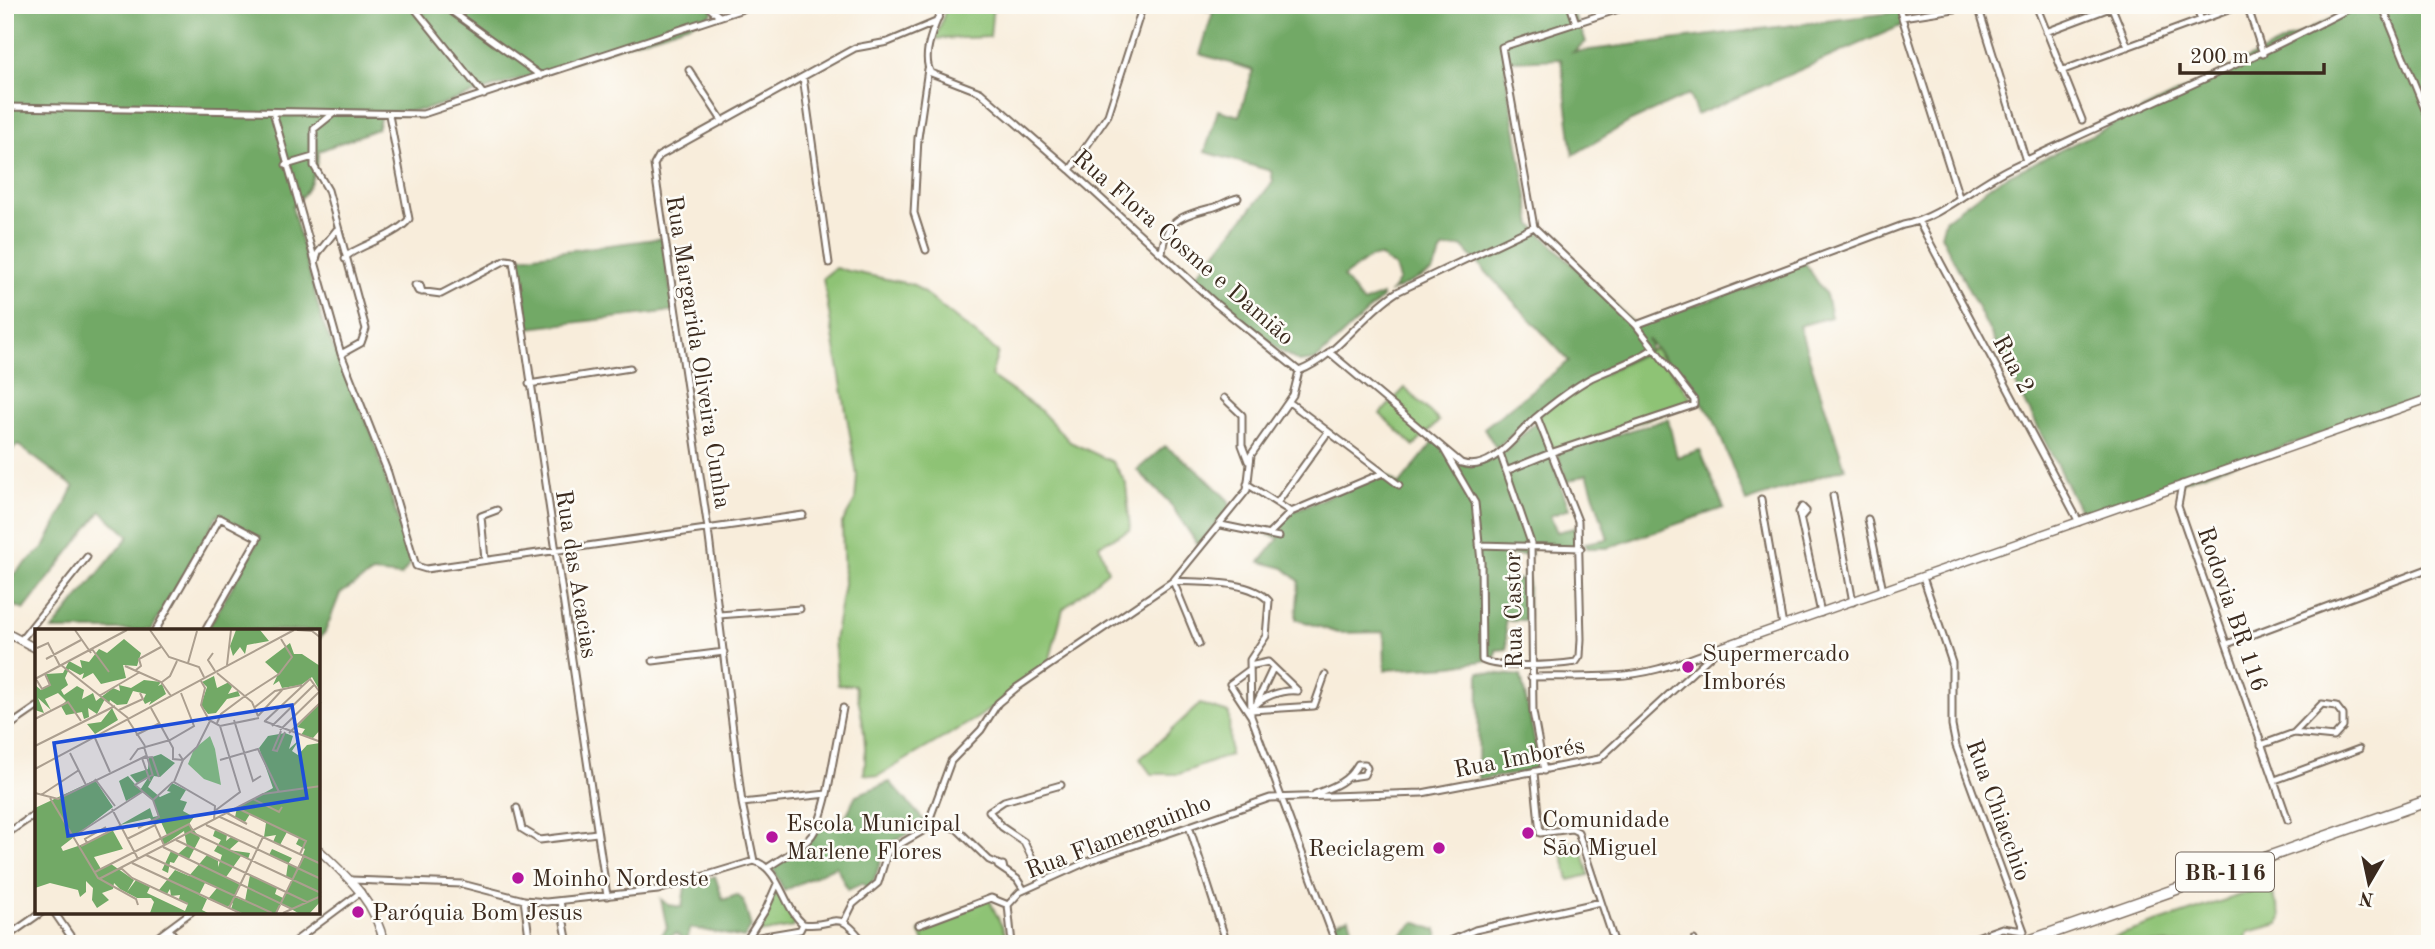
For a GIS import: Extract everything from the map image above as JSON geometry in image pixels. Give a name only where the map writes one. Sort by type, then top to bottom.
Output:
[{"type":"highway","name":"BR-116","points":[[2020,944],[2430,800]]},
{"type":"street","points":[[412,5],[484,95]]},
{"type":"street","points":[[443,5],[541,76]]},
{"type":"street","points":[[706,5],[719,16]]},
{"type":"street","points":[[5,107],[389,115],[430,112],[755,5]]},
{"type":"street","points":[[926,250],[914,213],[918,138],[936,22],[944,5]]},
{"type":"street","points":[[1070,170],[1108,115],[1143,5]]},
{"type":"street","points":[[1570,5],[1576,23]]},
{"type":"street","points":[[1506,471],[1553,452],[1692,407],[1694,400],[1636,326],[1534,227],[1502,47],[1631,5]]},
{"type":"street","points":[[1898,5],[1959,197]]},
{"type":"street","points":[[2036,5],[2082,120]]},
{"type":"street","points":[[2195,5],[2201,20]]},
{"type":"street","points":[[2061,71],[2244,5],[2263,54]]},
{"type":"street","points":[[1636,326],[1849,248],[1903,225],[1919,222],[2026,161],[2263,54],[2356,5]]},
{"type":"street","points":[[2382,5],[2430,122]]},
{"type":"street","points":[[1902,17],[1979,6],[2026,161]]},
{"type":"street","points":[[2046,32],[2114,6],[2128,47]]},
{"type":"street","name":"Rua Margarida Oliveira Cunha","points":[[751,861],[708,530],[653,168],[659,156],[855,48],[888,42],[936,22]]},
{"type":"street","name":"Rua Flora Cosme e Damião","points":[[928,69],[931,73],[979,92],[1070,170],[1236,321],[1299,372],[1297,388],[1289,402],[1248,461]]},
{"type":"street","points":[[689,70],[723,122]]},
{"type":"street","points":[[803,77],[829,263]]},
{"type":"street","points":[[273,111],[341,354],[387,473],[413,562],[420,568],[708,530],[803,514]]},
{"type":"street","points":[[334,114],[316,126],[314,166],[328,190],[366,329],[361,343],[341,354]]},
{"type":"street","points":[[345,259],[350,251],[390,236],[409,219],[389,115]]},
{"type":"street","points":[[286,165],[313,157]]},
{"type":"street","points":[[1162,253],[1165,233],[1174,223],[1192,213],[1238,198]]},
{"type":"street","name":"Rua 2","points":[[1919,222],[2079,522]]},
{"type":"street","points":[[1299,372],[1329,352],[1378,305],[1397,292],[1534,227]]},
{"type":"street","points":[[314,265],[318,253],[338,228]]},
{"type":"street","name":"Rua das Acacias","points":[[422,292],[441,294],[510,259],[513,263],[607,895]]},
{"type":"street","points":[[1329,352],[1443,448],[1471,466],[1485,463],[1500,453],[1537,417],[1582,384],[1654,348]]},
{"type":"street","points":[[529,384],[630,368]]},
{"type":"street","points":[[844,922],[853,904],[878,883],[888,851],[926,829],[950,761],[981,730],[998,703],[1172,581],[1247,491],[1248,461],[1242,445],[1242,415],[1224,398]]},
{"type":"street","points":[[1531,677],[1613,676],[1657,669],[1923,578],[2430,398]]},
{"type":"street","points":[[1289,402],[1399,485]]},
{"type":"street","points":[[1443,448],[1475,503],[1479,545],[1482,660],[1489,663],[1573,663],[1579,659],[1581,548],[1578,520],[1537,417]]},
{"type":"street","points":[[1277,503],[1328,432]]},
{"type":"street","name":"Rua Castor","points":[[1500,453],[1528,528],[1531,547],[1533,712],[1545,771]]},
{"type":"street","points":[[1268,535],[1291,512],[1383,473]]},
{"type":"street","points":[[1247,484],[1291,512]]},
{"type":"street","name":"Rodovia BR 116","points":[[2182,484],[2178,506],[2288,820]]},
{"type":"street","points":[[1833,496],[1853,602]]},
{"type":"street","points":[[1761,499],[1783,626]]},
{"type":"street","points":[[485,560],[481,516],[496,510]]},
{"type":"street","points":[[1801,517],[1821,613]]},
{"type":"street","points":[[156,629],[220,518],[258,538],[206,629]]},
{"type":"street","points":[[1868,519],[1883,591]]},
{"type":"street","points":[[1221,525],[1279,537]]},
{"type":"street","points":[[1479,545],[1581,548]]},
{"type":"street","points":[[20,640],[87,557]]},
{"type":"street","points":[[2227,644],[2430,568]]},
{"type":"street","name":"Rua Chiacchio","points":[[1923,578],[1954,669],[1952,726],[1956,746],[2024,931],[2003,928],[1958,944]]},
{"type":"street","points":[[1172,581],[1199,644]]},
{"type":"street","points":[[1172,581],[1232,586],[1267,598],[1270,607],[1266,636],[1250,660],[1248,670],[1251,713]]},
{"type":"street","points":[[719,615],[800,609]]},
{"type":"street","points":[[5,632],[35,648]]},
{"type":"street","name":"Rua Imborés","points":[[1284,796],[1422,793],[1590,762],[1606,755],[1719,648]]},
{"type":"street","points":[[653,661],[724,652]]},
{"type":"street","points":[[1254,665],[1263,661],[1298,691],[1288,690],[1257,702]]},
{"type":"street","points":[[1251,713],[1273,668]]},
{"type":"street","points":[[1248,670],[1230,684],[1251,713],[1284,796],[1336,944]]},
{"type":"street","points":[[1251,713],[1314,706],[1325,675]]},
{"type":"street","points":[[2261,745],[2294,733],[2334,737],[2343,727],[2342,713],[2329,704],[2319,705],[2294,733]]},
{"type":"street","points":[[767,868],[816,833],[827,794],[843,708]]},
{"type":"street","points":[[5,729],[35,709]]},
{"type":"street","points":[[2275,780],[2359,749]]},
{"type":"street","points":[[1534,774],[1540,833],[1576,831],[1615,944]]},
{"type":"street","points":[[1312,796],[1350,777]]},
{"type":"street","points":[[1043,880],[1024,842],[1002,827],[989,811],[1004,801],[1061,785]]},
{"type":"street","points":[[742,803],[827,794]]},
{"type":"street","name":"Rua Flamenguinho","points":[[1012,944],[1008,905],[1024,890],[1043,880],[1189,826],[1284,796]]},
{"type":"street","points":[[517,808],[522,829],[540,840],[597,834]]},
{"type":"street","points":[[5,835],[35,814]]},
{"type":"street","points":[[930,821],[957,829],[989,860],[1002,867],[1024,890]]},
{"type":"street","points":[[1189,826],[1227,944]]},
{"type":"street","points":[[320,851],[361,892],[377,917],[384,944]]},
{"type":"street","points":[[351,880],[462,884],[524,900],[560,901],[671,887],[751,861],[767,868],[803,924]]},
{"type":"street","points":[[745,942],[766,909],[777,884]]},
{"type":"street","points":[[291,944],[361,892]]},
{"type":"street","points":[[919,925],[991,898],[1008,905]]},
{"type":"street","points":[[524,900],[530,944]]},
{"type":"street","points":[[560,901],[568,944]]},
{"type":"street","points":[[1443,944],[1475,930],[1601,902]]},
{"type":"street","points":[[5,937],[39,914]]},
{"type":"street","points":[[55,914],[76,944]]},
{"type":"street","points":[[148,944],[188,914]]},
{"type":"street","points":[[803,924],[832,920],[844,922],[865,944]]},
{"type":"street","points":[[745,942],[800,930],[803,924]]},
{"type":"street","points":[[169,929],[180,944]]},
{"type":"street","points":[[789,933],[792,944]]},
{"type":"green space","points":[[5,5],[715,5],[712,13],[702,20],[424,110],[382,112],[377,129],[319,151],[311,182],[292,207],[323,324],[372,434],[411,562],[401,576],[373,573],[340,594],[325,632],[320,638],[320,629],[208,629],[260,538],[218,515],[152,629],[53,629],[129,536],[101,511],[24,610],[5,601],[5,582],[45,546],[74,487],[18,445],[5,455]]},
{"type":"green space","points":[[947,5],[993,5],[990,37],[936,39]]},
{"type":"green space","points":[[1191,5],[1570,5],[1586,42],[1573,52],[1899,12],[1903,25],[1697,115],[1689,94],[1631,121],[1573,155],[1561,59],[1510,61],[1505,70],[1532,225],[1635,325],[1750,287],[1805,263],[1826,295],[1831,317],[1799,326],[1845,468],[1746,502],[1712,415],[1647,339],[1650,346],[1646,353],[1604,370],[1534,416],[1496,448],[1484,428],[1569,361],[1462,246],[1443,249],[1432,272],[1391,292],[1399,280],[1395,267],[1379,256],[1369,258],[1343,277],[1363,303],[1382,295],[1382,298],[1316,360],[1299,362],[1279,350],[1195,277],[1273,182],[1271,171],[1205,152],[1218,110],[1239,116],[1253,70],[1200,54],[1213,12]]},
{"type":"green space","points":[[2359,5],[2430,5],[2430,397],[2082,515],[1941,235],[1945,220],[1997,181]]},
{"type":"green space","points":[[662,238],[674,311],[529,328],[519,257]]},
{"type":"green space","points":[[835,268],[914,285],[998,352],[991,376],[1041,411],[1070,442],[1113,462],[1126,483],[1130,530],[1099,545],[1108,571],[1063,609],[1048,666],[979,717],[878,776],[864,774],[865,741],[858,696],[855,685],[838,685],[834,640],[844,584],[842,523],[855,501],[857,475],[823,278]]},
{"type":"green space","points":[[1654,348],[1695,403],[1553,452],[1537,417],[1571,391]]},
{"type":"green space","points":[[1405,388],[1439,421],[1414,446],[1380,414]]},
{"type":"green space","points":[[1668,419],[1677,457],[1700,450],[1724,508],[1607,548],[1586,548],[1585,543],[1608,539],[1587,474],[1567,482],[1557,453]]},
{"type":"green space","points":[[1538,420],[1569,509],[1550,516],[1557,532],[1578,527],[1581,548],[1531,547],[1531,555],[1505,555],[1506,579],[1528,580],[1528,620],[1505,620],[1507,649],[1496,650],[1495,659],[1452,666],[1385,670],[1384,632],[1338,633],[1296,619],[1299,581],[1284,568],[1260,562],[1279,538],[1268,535],[1293,511],[1383,473],[1399,485],[1435,440],[1461,463],[1471,466],[1505,451]]},
{"type":"green space","points":[[1165,446],[1199,471],[1229,501],[1230,507],[1198,545],[1168,501],[1137,470]]},
{"type":"green space","points":[[1479,672],[1521,676],[1541,770],[1478,780]]},
{"type":"green space","points":[[1200,704],[1229,713],[1230,755],[1179,774],[1151,774],[1140,759]]},
{"type":"green space","points":[[890,782],[927,824],[887,848],[868,890],[863,883],[848,890],[836,866],[784,891],[773,868],[807,844],[822,827],[835,826],[840,822],[848,813],[856,795]]},
{"type":"green space","points":[[1580,840],[1589,875],[1569,880],[1560,846]]},
{"type":"green space","points":[[715,876],[723,900],[737,895],[743,900],[751,927],[744,938],[691,928],[686,942],[676,933],[669,938],[672,944],[655,942],[667,928],[661,899],[669,905],[682,907],[685,887]]},
{"type":"green space","points":[[2270,885],[2281,917],[2279,924],[2248,932],[2244,944],[2093,944]]},
{"type":"green space","points":[[777,891],[794,921],[794,927],[754,934]]},
{"type":"green space","points":[[989,899],[1007,937],[992,944],[925,944],[919,931]]},
{"type":"green space","points":[[1349,918],[1353,930],[1366,943],[1379,938],[1384,944],[1342,944],[1334,923]]},
{"type":"green space","points":[[1415,922],[1436,930],[1440,943],[1387,944],[1396,940]]},
{"type":"place","name":"Supermercado Imborés","points":[[1688,667]]},
{"type":"place","name":"Comunidade São Miguel","points":[[1528,833]]},
{"type":"place","name":"Escola Municipal Marlene Flores","points":[[772,837]]},
{"type":"place","name":"Reciclagem","points":[[1439,848]]},
{"type":"place","name":"Moinho Nordeste","points":[[518,878]]},
{"type":"place","name":"Paróquia Bom Jesus","points":[[358,912]]}]
